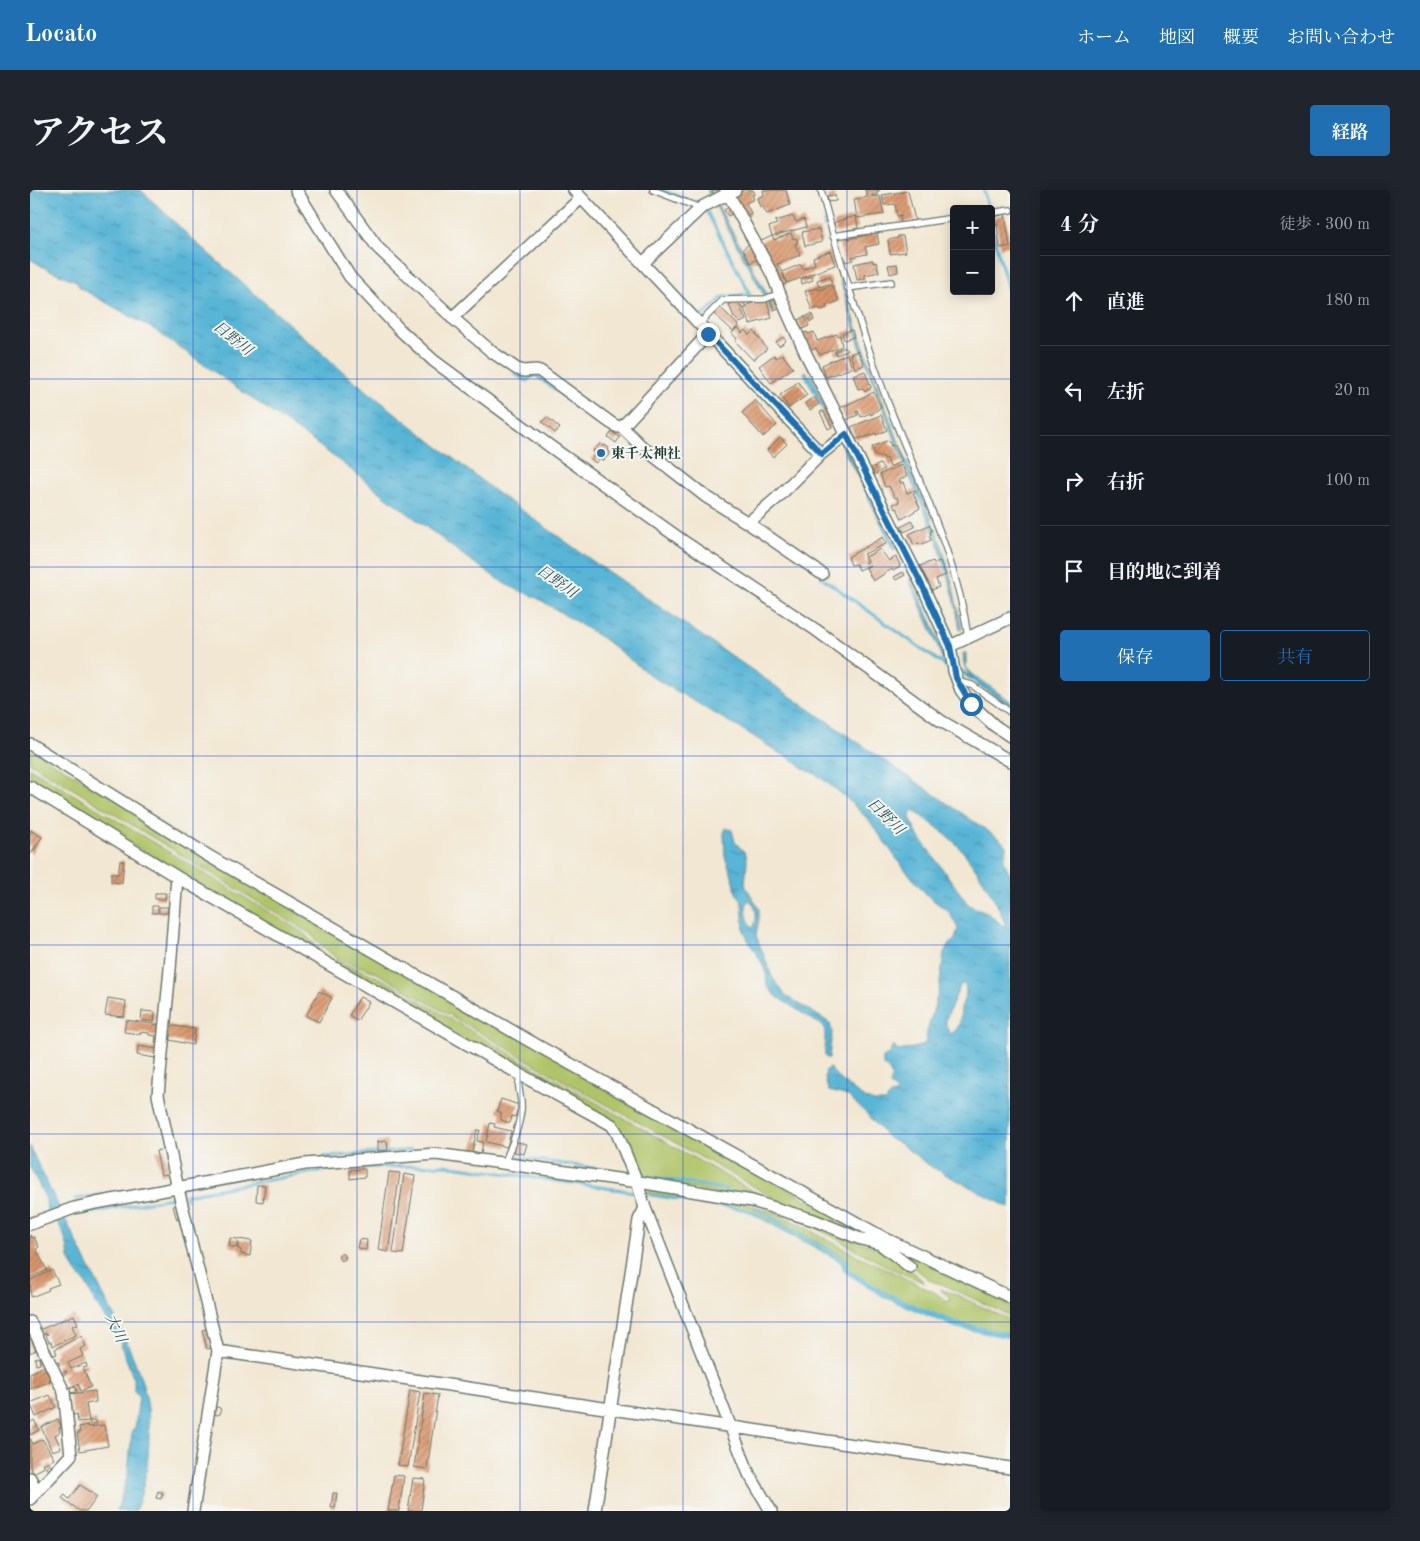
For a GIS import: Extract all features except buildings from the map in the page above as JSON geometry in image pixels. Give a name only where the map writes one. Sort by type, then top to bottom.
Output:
[{"type":"street","points":[[296,190],[350,277],[400,330],[434,361],[682,541],[816,630],[941,721],[1010,761]]},
{"type":"street","points":[[336,190],[378,248],[452,318],[492,352],[517,369],[540,371],[611,423],[622,427],[640,446],[705,496],[748,522],[822,574]]},
{"type":"street","points":[[643,263],[709,203],[730,191],[772,274],[771,296],[806,354],[842,438],[923,587],[950,646],[955,672],[971,704],[995,726],[1010,736]]},
{"type":"street","points":[[452,318],[577,194],[822,454]]},
{"type":"street","points":[[622,427],[708,334]]},
{"type":"street","points":[[748,522],[842,438]]},
{"type":"street","points":[[950,646],[1010,618]]},
{"type":"street","points":[[30,744],[208,855],[540,1047],[883,1241],[1010,1297]]},
{"type":"street","points":[[30,787],[177,877],[521,1075],[612,1125],[637,1182],[645,1208],[749,1474],[771,1511]]},
{"type":"street","points":[[177,877],[158,1095],[178,1189],[218,1351],[193,1511]]},
{"type":"street","points":[[32,1223],[74,1208],[305,1164],[436,1154],[637,1182],[752,1201],[814,1220],[858,1238],[883,1241],[910,1267]]},
{"type":"street","points":[[595,1511],[639,1220],[645,1208]]},
{"type":"street","points":[[30,1322],[64,1392],[71,1455],[33,1495]]},
{"type":"street","points":[[218,1351],[1010,1468]]},
{"type":"street","points":[[30,1478],[33,1495]]},
{"type":"lane","points":[[653,190],[709,203]]},
{"type":"lane","points":[[821,190],[867,349],[942,538],[957,583],[968,637]]},
{"type":"lane","points":[[995,212],[1010,210]]},
{"type":"lane","points":[[833,236],[950,219]]},
{"type":"lane","points":[[848,288],[890,282]]},
{"type":"lane","points":[[699,324],[723,300],[771,296]]},
{"type":"lane","points":[[955,672],[1010,712]]},
{"type":"lane","points":[[504,1164],[511,1148],[521,1109],[518,1081],[521,1075]]},
{"type":"green space","points":[[30,749],[870,1236],[790,1207],[555,1076],[375,972],[334,957],[309,933],[30,763]]},
{"type":"green space","points":[[30,768],[302,932],[318,947],[327,959],[30,785]]},
{"type":"green space","points":[[336,960],[389,983],[781,1207],[639,1178],[617,1130],[335,962]]},
{"type":"green space","points":[[652,1189],[747,1204],[778,1213],[853,1253],[936,1293],[948,1302],[951,1298],[939,1289],[953,1293],[1010,1320],[1010,1336],[957,1326],[884,1296],[847,1272],[843,1261],[754,1212],[646,1193]]},
{"type":"green space","points":[[799,1219],[850,1237],[882,1251],[912,1271],[925,1283],[890,1268]]},
{"type":"green space","points":[[891,1249],[897,1249],[1010,1302],[1010,1316],[944,1285],[931,1281]]},
{"type":"water","name":"日野川","points":[[30,190],[141,190],[192,239],[348,376],[496,492],[604,569],[1001,840],[1006,846],[1004,861],[1010,874],[1010,1208],[930,1166],[901,1144],[889,1139],[848,1096],[829,1091],[827,1086],[825,1073],[830,1068],[850,1088],[874,1102],[886,1102],[890,1095],[898,1093],[890,1085],[891,1074],[883,1065],[883,1058],[890,1054],[892,1046],[895,1046],[895,1049],[899,1051],[921,1046],[925,1043],[939,990],[944,953],[949,944],[955,940],[958,928],[949,912],[928,896],[902,866],[869,820],[842,794],[817,775],[651,676],[604,639],[539,599],[505,584],[463,555],[321,447],[155,330],[80,288],[76,281],[47,269],[30,259]],"holes":[[[912,811],[941,830],[961,850],[977,870],[992,895],[1006,928],[983,910],[968,904],[917,834],[910,817]],[[961,984],[965,984],[966,993],[961,1008],[960,1022],[957,1029],[951,1034],[946,1027],[946,1019]]]},
{"type":"water","points":[[707,190],[709,190],[767,294],[774,312],[772,313]]},
{"type":"water","points":[[832,252],[834,252],[857,327],[883,401],[940,541],[950,574],[962,630],[960,630],[954,597],[937,540],[906,468],[860,346]]},
{"type":"water","points":[[806,371],[809,376],[811,375],[819,390],[817,392],[867,487],[864,489],[804,373]]},
{"type":"water","points":[[870,494],[897,548],[894,550],[867,495]]},
{"type":"water","points":[[911,578],[933,625],[945,658],[974,679],[966,670],[964,665],[963,653],[966,653],[966,667],[968,671],[1010,701],[1010,706],[943,661],[909,580]]},
{"type":"water","points":[[726,828],[732,830],[735,842],[746,854],[745,885],[759,909],[756,935],[772,977],[785,995],[830,1023],[832,1032],[829,1058],[826,1058],[825,1055],[825,1030],[821,1025],[777,997],[767,986],[766,974],[762,963],[744,930],[741,899],[736,893],[734,881],[725,857],[724,833]],"holes":[[[748,900],[755,907],[756,914],[753,928],[749,922],[746,910]]]},
{"type":"water","name":"大川","points":[[30,1146],[124,1336],[142,1381],[148,1409],[149,1448],[146,1474],[135,1511],[117,1511],[128,1474],[132,1430],[135,1428],[139,1396],[134,1391],[134,1380],[120,1342],[95,1303],[88,1287],[72,1264],[66,1240],[60,1227],[47,1212],[46,1199],[30,1167]]},
{"type":"waterway","points":[[566,190],[574,199]]},
{"type":"waterway","points":[[662,190],[700,204]]},
{"type":"waterway","points":[[984,190],[987,205]]},
{"type":"waterway","points":[[701,317],[723,297],[750,294],[705,208]]},
{"type":"waterway","points":[[824,222],[825,227]]},
{"type":"waterway","points":[[359,231],[368,244]]},
{"type":"waterway","points":[[995,241],[1010,297]]},
{"type":"waterway","points":[[515,374],[527,381],[534,374],[606,427]]},
{"type":"waterway","points":[[821,577],[947,667]]},
{"type":"waterway","points":[[324,1157],[412,1150]]},
{"type":"waterway","points":[[471,1153],[503,1156]]},
{"type":"waterway","points":[[513,1157],[630,1173]]},
{"type":"waterway","points":[[348,1168],[445,1165],[635,1192]]},
{"type":"waterway","points":[[186,1199],[185,1195],[319,1171],[342,1169]]},
{"type":"waterway","points":[[640,1175],[729,1190]]},
{"type":"waterway","points":[[75,1199],[123,1192]]},
{"type":"waterway","points":[[651,1195],[747,1210],[838,1259],[842,1262],[845,1271],[884,1296],[957,1327],[1010,1337]]},
{"type":"waterway","points":[[84,1214],[176,1197]]},
{"type":"waterway","points":[[755,1208],[846,1259],[847,1270],[884,1292],[960,1324],[1010,1334]]},
{"type":"waterway","points":[[667,1280],[679,1312]]},
{"type":"place","name":"東千太神社","points":[[601,453]]},
{"type":"route","points":[[708,334],[822,454],[846,434],[923,587],[950,646],[956,678],[961,690],[971,704]]}]
